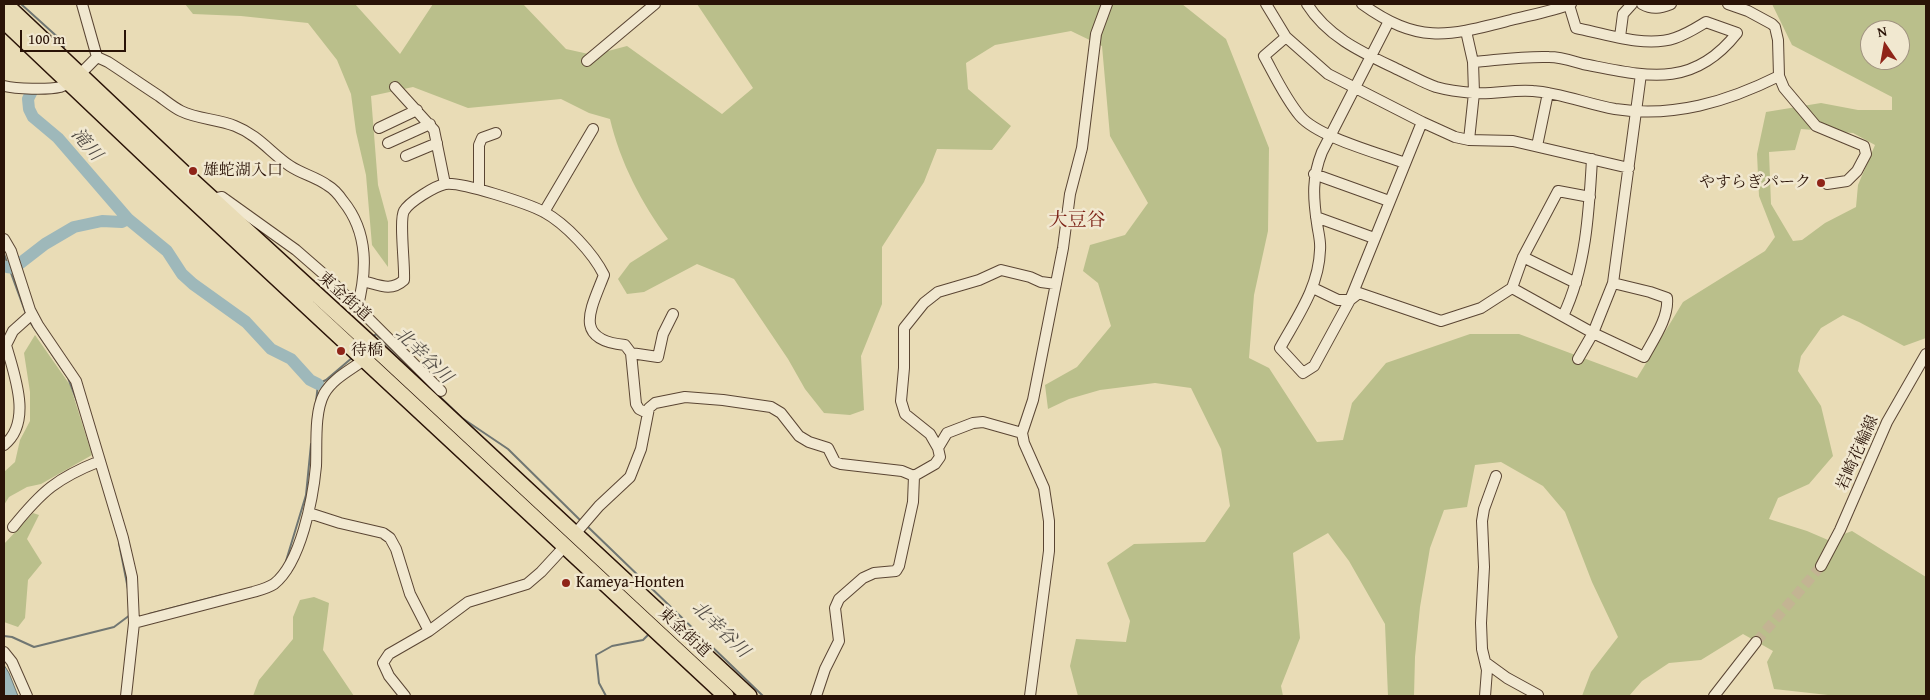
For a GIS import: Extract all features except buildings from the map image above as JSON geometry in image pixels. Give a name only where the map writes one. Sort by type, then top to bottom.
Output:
[{"type":"highway","name":"東金街道","points":[[5,4],[74,78],[255,249],[570,540],[749,696]]},
{"type":"highway","name":"東金街道","points":[[4,21],[74,78],[212,199],[255,249]]},
{"type":"highway","name":"東金街道","points":[[570,540],[726,696]]},
{"type":"street","points":[[82,4],[97,57],[108,62],[182,112],[234,125],[250,133],[296,170],[328,185],[349,208],[362,235],[365,252],[364,281],[358,309]]},
{"type":"street","points":[[588,61],[655,4]]},
{"type":"street","points":[[1030,696],[1049,550],[1049,521],[1044,488],[1024,443],[1022,433],[1033,400],[1056,284],[1070,194],[1082,148],[1096,34],[1107,4]]},
{"type":"street","points":[[1266,4],[1286,37],[1328,74],[1422,122],[1454,136],[1469,140],[1513,142],[1537,146],[1629,168]]},
{"type":"street","points":[[1307,4],[1326,27],[1346,43],[1370,56],[1435,87],[1474,93],[1532,90],[1636,112],[1666,112],[1690,109],[1718,101],[1761,85],[1779,76]]},
{"type":"street","points":[[1362,4],[1389,21],[1423,33],[1441,35],[1466,32],[1570,4],[1576,28],[1620,37],[1646,41],[1664,41],[1686,34],[1706,22],[1738,33],[1720,52],[1694,68],[1669,75],[1641,74],[1550,57],[1473,62]]},
{"type":"street","points":[[1620,37],[1623,14],[1632,4]]},
{"type":"street","points":[[1642,4],[1650,8],[1659,8],[1671,4]]},
{"type":"street","points":[[1728,4],[1748,11],[1775,27],[1778,40],[1779,76],[1784,88],[1816,126],[1864,146],[1866,154],[1857,171],[1847,181],[1827,184]]},
{"type":"street","points":[[1389,21],[1322,152],[1314,174],[1316,216],[1321,248],[1319,267],[1313,288],[1280,348],[1303,373],[1314,366],[1350,300],[1422,122]]},
{"type":"street","points":[[1466,32],[1473,62],[1474,93],[1469,140]]},
{"type":"street","points":[[1286,37],[1264,56],[1300,116],[1313,127],[1331,136],[1405,162]]},
{"type":"street","points":[[4,86],[13,88],[55,87],[74,78],[97,57]]},
{"type":"street","points":[[1578,359],[1593,332],[1613,284],[1641,74]]},
{"type":"street","points":[[395,87],[434,130],[445,184]]},
{"type":"street","points":[[1537,146],[1548,93]]},
{"type":"street","points":[[379,128],[417,110]]},
{"type":"street","points":[[388,143],[430,124]]},
{"type":"street","points":[[544,212],[593,130]]},
{"type":"street","points":[[478,189],[479,145],[482,138],[496,133]]},
{"type":"street","points":[[406,156],[437,143]]},
{"type":"street","points":[[1563,316],[1576,283],[1590,197],[1592,159]]},
{"type":"street","points":[[1314,174],[1389,202]]},
{"type":"street","points":[[364,281],[387,287],[397,286],[404,280],[404,247],[401,225],[403,212],[412,202],[445,184],[478,189],[544,212],[588,250],[604,275],[590,310],[589,320],[594,333],[608,342],[625,345],[632,353],[636,404],[639,409],[647,412]]},
{"type":"street","points":[[1313,288],[1338,300],[1350,300],[1359,293],[1441,321],[1481,308],[1512,288],[1524,257],[1558,191],[1590,197]]},
{"type":"street","points":[[212,199],[222,197],[296,250],[327,277],[441,391]]},
{"type":"street","points":[[1316,216],[1374,238]]},
{"type":"street","points":[[255,249],[271,232]]},
{"type":"street","points":[[4,239],[7,252],[32,314],[76,381],[123,538],[130,570],[134,623],[126,696]]},
{"type":"street","points":[[1524,257],[1576,283]]},
{"type":"street","points":[[914,476],[939,461],[938,448],[930,434],[905,414],[901,401],[904,368],[904,328],[924,303],[938,292],[979,280],[1001,270],[1030,277],[1041,282],[1056,284]]},
{"type":"street","points":[[1512,288],[1644,357],[1656,337],[1665,311],[1667,298],[1650,292],[1613,284]]},
{"type":"street","points":[[4,445],[12,436],[17,426],[20,407],[18,391],[6,345],[13,331],[32,314]]},
{"type":"street","points":[[632,353],[658,357],[663,334],[673,314]]},
{"type":"street","points":[[134,623],[253,592],[275,583],[287,568],[298,545],[309,513],[316,467],[318,420],[324,395],[332,384],[370,354]]},
{"type":"street","name":"岩崎花輪線","points":[[1820,566],[1840,530],[1887,422],[1926,354]]},
{"type":"street","points":[[405,696],[389,676],[383,663],[388,654],[429,631],[468,602],[527,584],[541,572],[599,506],[630,477],[641,448],[647,412],[655,403],[685,397],[771,407],[781,413],[799,436],[809,442],[828,448],[835,462],[902,471],[914,476]]},
{"type":"street","points":[[938,448],[947,433],[973,423],[983,422],[1022,433]]},
{"type":"street","points":[[14,527],[36,499],[59,480],[76,470],[100,461]]},
{"type":"street","points":[[816,696],[825,669],[839,641],[835,608],[839,599],[862,578],[874,573],[896,571],[899,566],[913,502],[914,476]]},
{"type":"street","points":[[1485,696],[1487,670],[1482,649],[1481,623],[1484,567],[1482,521],[1484,509],[1496,476]]},
{"type":"street","points":[[309,513],[340,523],[383,533],[390,538],[396,549],[410,594],[429,631]]},
{"type":"street","points":[[1714,696],[1756,642]]},
{"type":"street","points":[[4,652],[12,662],[26,696]]},
{"type":"street","points":[[1485,662],[1507,678],[1538,695]]},
{"type":"green space","points":[[185,4],[355,4],[400,54],[433,4],[523,4],[566,49],[593,55],[627,46],[722,114],[753,88],[697,4],[1182,4],[1226,39],[1269,148],[1268,231],[1254,295],[1249,358],[1269,368],[1317,442],[1343,440],[1352,403],[1386,363],[1470,334],[1519,334],[1637,378],[1683,302],[1765,251],[1775,237],[1759,196],[1757,154],[1766,112],[1821,103],[1858,110],[1892,110],[1892,97],[1792,45],[1772,4],[1926,4],[1926,338],[1904,346],[1843,315],[1821,328],[1801,356],[1798,371],[1821,406],[1833,456],[1809,484],[1778,498],[1769,519],[1828,540],[1852,531],[1926,577],[1926,696],[1837,696],[1774,689],[1767,662],[1773,651],[1743,634],[1701,660],[1669,663],[1642,681],[1629,696],[1582,696],[1591,672],[1618,637],[1592,582],[1565,512],[1543,486],[1501,462],[1475,465],[1467,507],[1444,510],[1430,548],[1420,607],[1415,657],[1414,696],[1388,696],[1385,624],[1349,561],[1328,533],[1293,553],[1300,638],[1281,686],[1283,696],[1078,696],[1070,666],[1076,639],[1126,642],[1130,621],[1107,563],[1134,544],[1205,542],[1230,506],[1221,449],[1191,388],[1155,383],[1100,390],[1069,399],[1048,409],[1045,385],[1077,367],[1111,326],[1098,283],[1083,271],[1090,245],[1125,235],[1148,203],[1110,136],[1102,46],[1071,31],[995,45],[966,63],[968,89],[1011,126],[992,150],[937,149],[924,182],[882,247],[882,304],[861,356],[864,410],[850,415],[824,413],[805,389],[788,359],[734,279],[697,264],[644,292],[627,294],[618,279],[630,263],[668,239],[649,212],[633,182],[614,135],[610,119],[589,113],[561,99],[468,108],[413,87],[371,96],[378,185],[388,222],[388,267],[372,245],[366,175],[356,132],[351,94],[337,60],[308,23],[241,16],[193,14]],"holes":[[[1801,129],[1853,133],[1875,145],[1858,185],[1856,207],[1825,223],[1802,240],[1793,241],[1771,204],[1769,152],[1795,150]]]},
{"type":"green space","points":[[35,335],[70,385],[92,455],[41,484],[27,487],[9,497],[4,505],[4,472],[15,462],[20,440],[30,421],[30,392],[24,353]]},
{"type":"green space","points":[[33,513],[39,515],[27,539],[42,563],[28,580],[25,618],[18,627],[4,622],[4,544]]},
{"type":"green space","points":[[314,597],[329,603],[323,650],[354,696],[253,696],[259,680],[293,639],[293,617],[300,600]]},
{"type":"water","points":[[4,665],[9,673],[18,696],[4,696]]},
{"type":"waterway","name":"滝川","points":[[21,4],[62,41],[64,47]]},
{"type":"waterway","name":"北幸谷川","points":[[32,91],[28,99],[29,109],[33,117],[58,138],[128,219],[167,251],[182,274],[193,284],[246,322],[271,349],[291,359],[310,380],[318,384]]},
{"type":"waterway","name":"北幸谷川","points":[[7,267],[14,268],[45,244],[74,227],[102,221],[122,222],[128,219]]},
{"type":"waterway","points":[[4,254],[26,314]]},
{"type":"waterway","points":[[30,322],[68,378],[78,404]]},
{"type":"waterway","name":"北幸谷川","points":[[372,338],[376,334],[426,383]]},
{"type":"waterway","name":"北幸谷川","points":[[316,402],[318,384],[326,380],[353,357]]},
{"type":"waterway","name":"北幸谷川","points":[[437,394],[462,418],[508,449],[581,521]]},
{"type":"waterway","points":[[286,561],[306,495],[311,444]]},
{"type":"waterway","name":"北幸谷川","points":[[587,526],[763,696]]},
{"type":"waterway","points":[[119,543],[128,589]]},
{"type":"waterway","points":[[149,614],[222,595]]},
{"type":"waterway","points":[[4,636],[12,637],[34,647],[114,627],[130,615]]},
{"type":"waterway","points":[[606,696],[599,683],[596,655],[612,646],[643,640],[649,634]]},
{"type":"tunnel","points":[[1756,642],[1821,566]]},
{"type":"place","name":"雄蛇湖入口","points":[[193,171]]},
{"type":"place","name":"やすらぎパーク","points":[[1821,183]]},
{"type":"place","name":"待橋","points":[[341,351]]},
{"type":"place","name":"Kameya-Honten","points":[[566,583]]},
{"type":"district","name":"大豆谷","points":[[1077,221]]}]
